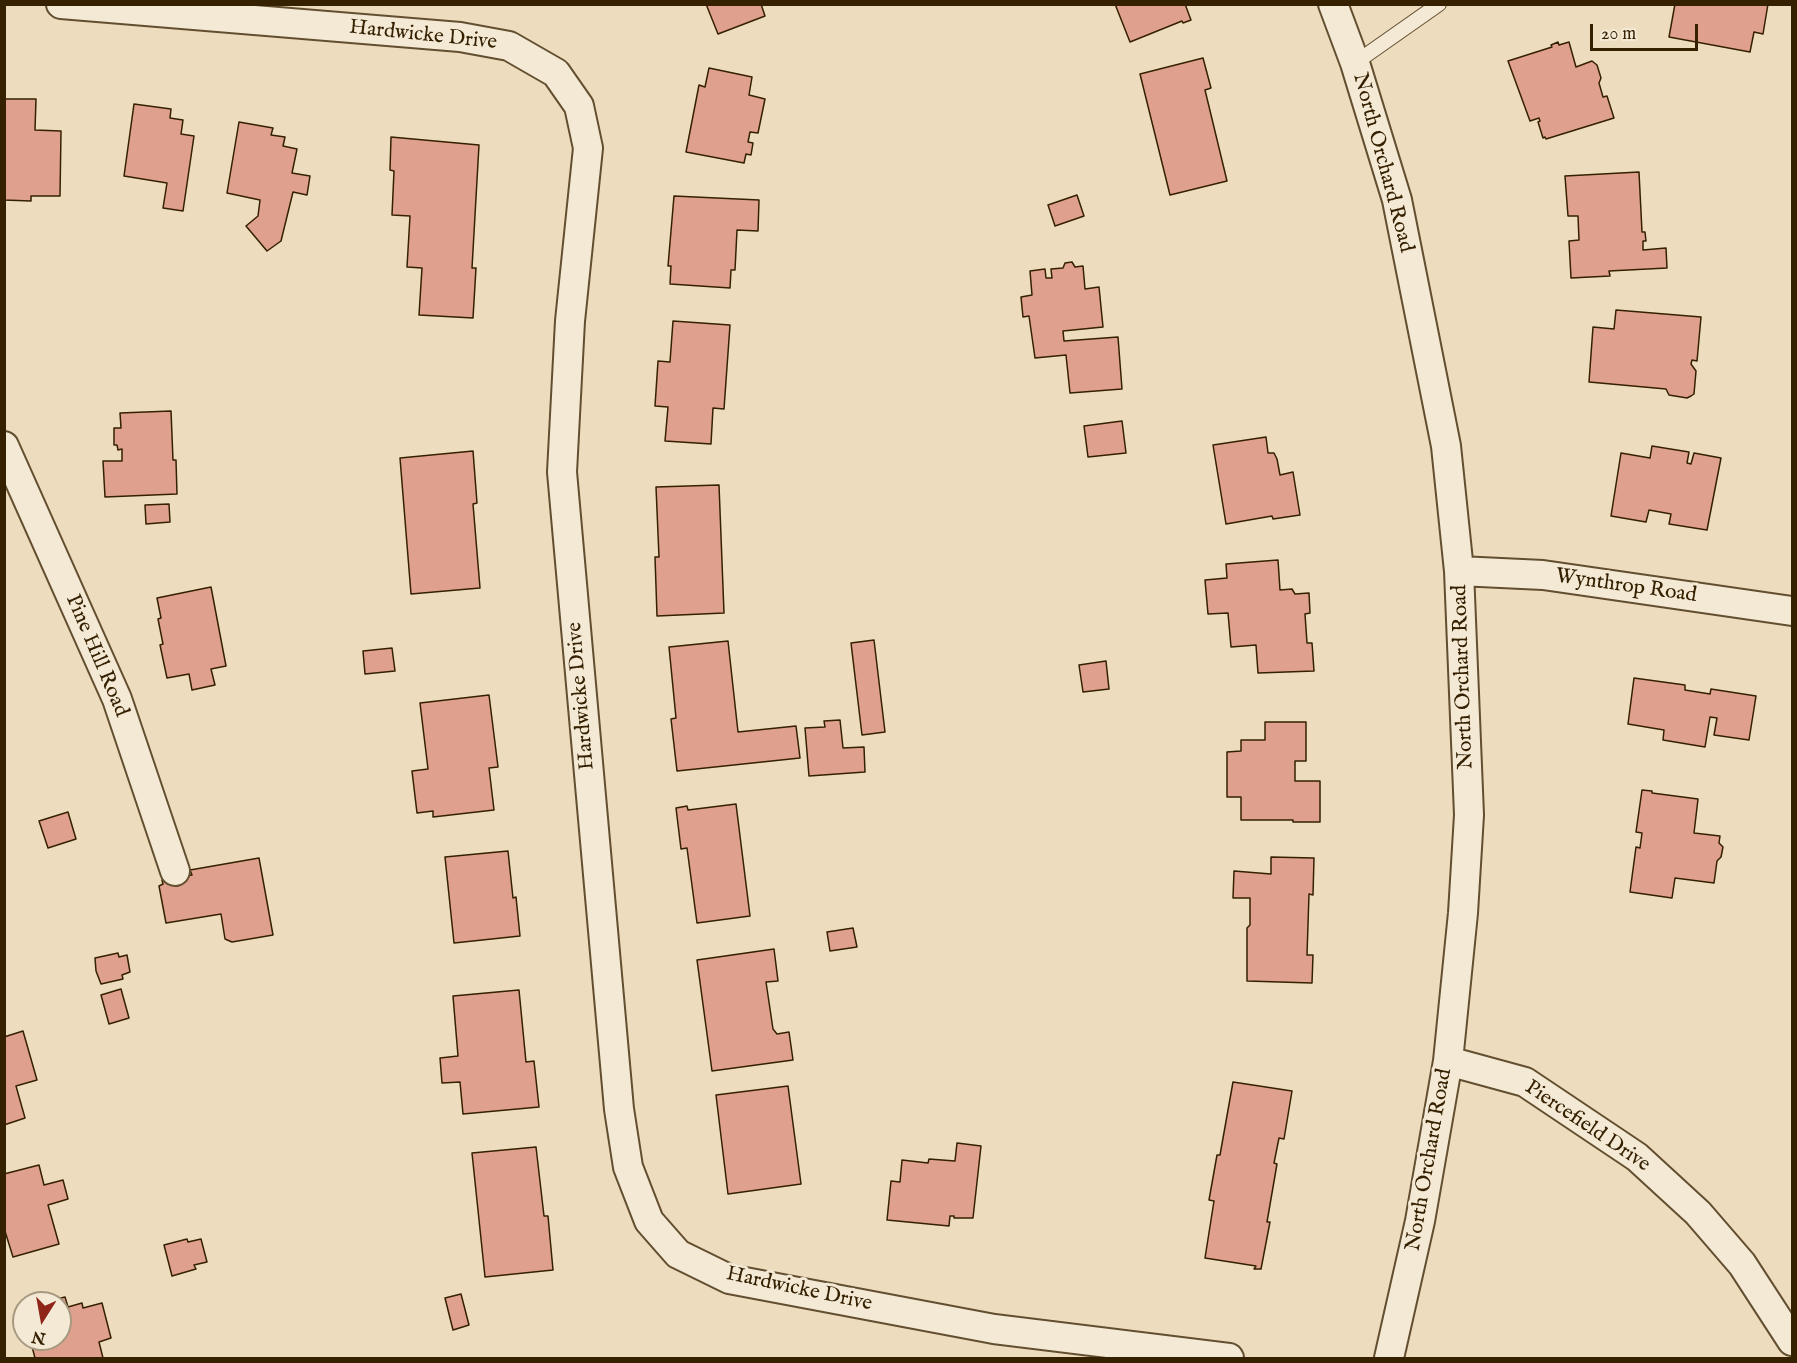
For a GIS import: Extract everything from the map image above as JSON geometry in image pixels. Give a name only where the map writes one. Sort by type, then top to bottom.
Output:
[{"type":"street","name":"Hardwicke Drive","points":[[61,4],[460,37],[509,46],[556,74],[579,106],[588,148],[570,321],[561,472],[619,1109],[628,1167],[649,1221],[678,1254],[729,1280],[994,1329],[1229,1359]]},
{"type":"street","name":"North Orchard Road","points":[[1333,4],[1355,63],[1397,200],[1446,446],[1460,572],[1469,815],[1463,913],[1448,1061],[1420,1221],[1389,1359]]},
{"type":"street","name":"Pine Hill Road","points":[[4,446],[117,699],[175,871]]},
{"type":"street","name":"Wynthrop Road","points":[[1460,572],[1543,575],[1792,611]]},
{"type":"street","name":"Piercefield Drive","points":[[1448,1061],[1525,1082],[1637,1157],[1698,1213],[1742,1264],[1792,1341]]},
{"type":"lane","points":[[1355,63],[1439,4]]},
{"type":"building","points":[[706,4],[761,4],[765,16],[718,34]]},
{"type":"building","points":[[1115,4],[1185,4],[1191,20],[1183,23],[1182,21],[1130,42]]},
{"type":"building","points":[[1675,4],[1768,4],[1763,34],[1754,32],[1750,52],[1669,37]]},
{"type":"building","points":[[1558,42],[1559,45],[1569,42],[1576,67],[1592,61],[1597,65],[1603,97],[1607,96],[1614,118],[1546,139],[1543,138],[1539,118],[1530,121],[1508,61],[1552,47],[1551,45]]},
{"type":"building","points":[[1203,58],[1211,88],[1205,90],[1227,181],[1170,195],[1140,74]]},
{"type":"building","points":[[709,68],[752,77],[749,95],[765,99],[758,133],[750,132],[748,142],[753,143],[751,155],[746,154],[744,163],[686,152],[699,85],[705,87]]},
{"type":"building","points":[[4,99],[36,99],[35,130],[61,131],[60,196],[31,196],[31,201],[4,200]]},
{"type":"building","points":[[134,104],[171,109],[170,118],[183,120],[181,134],[194,136],[183,211],[163,208],[167,183],[124,176]]},
{"type":"building","points":[[239,122],[273,128],[271,135],[285,137],[283,146],[297,149],[292,173],[310,176],[307,195],[293,192],[281,241],[267,251],[246,226],[258,216],[260,200],[227,193]]},
{"type":"building","points":[[391,137],[479,145],[472,268],[476,268],[473,318],[419,315],[422,268],[407,267],[410,216],[392,215],[394,171],[390,170]]},
{"type":"building","points":[[1639,172],[1642,232],[1645,232],[1646,241],[1643,241],[1643,250],[1666,248],[1667,268],[1609,271],[1610,276],[1571,278],[1569,241],[1579,240],[1578,216],[1568,216],[1565,176]]},
{"type":"building","points":[[1077,195],[1084,216],[1055,226],[1048,205]]},
{"type":"building","points":[[674,196],[759,200],[758,231],[737,230],[735,270],[731,270],[730,288],[670,284],[671,266],[668,266]]},
{"type":"building","points":[[1072,262],[1075,267],[1083,266],[1085,289],[1099,287],[1103,327],[1063,331],[1064,341],[1118,337],[1122,389],[1070,393],[1066,355],[1035,358],[1029,316],[1023,317],[1021,297],[1032,295],[1030,271],[1045,269],[1046,278],[1052,278],[1051,269],[1063,268],[1065,263]]},
{"type":"building","points":[[1616,310],[1701,317],[1697,361],[1692,360],[1691,364],[1696,371],[1694,394],[1687,398],[1669,395],[1666,389],[1589,382],[1593,327],[1614,329]]},
{"type":"building","points":[[673,321],[730,325],[724,409],[713,408],[711,444],[665,441],[668,407],[655,406],[658,361],[670,362]]},
{"type":"building","points":[[171,411],[177,494],[105,497],[103,461],[122,461],[122,449],[118,450],[117,445],[114,445],[114,428],[121,428],[120,413]]},
{"type":"building","points":[[1122,421],[1126,453],[1088,457],[1084,426]]},
{"type":"building","points":[[1266,437],[1268,453],[1274,453],[1280,475],[1293,472],[1300,515],[1273,519],[1272,516],[1226,524],[1213,445]]},
{"type":"building","points":[[1652,446],[1689,452],[1687,463],[1691,464],[1694,453],[1721,458],[1707,530],[1669,524],[1671,514],[1649,510],[1646,522],[1611,516],[1621,453],[1650,458]]},
{"type":"building","points":[[473,451],[477,503],[473,504],[480,588],[411,594],[400,458]]},
{"type":"building","points":[[719,485],[724,613],[657,616],[655,557],[659,557],[656,487]]},
{"type":"building","points":[[169,504],[170,522],[146,524],[145,505]]},
{"type":"building","points":[[1278,560],[1280,590],[1292,589],[1295,594],[1309,593],[1310,613],[1305,614],[1307,643],[1312,643],[1314,671],[1258,673],[1256,645],[1231,647],[1228,613],[1208,614],[1205,580],[1227,578],[1226,564]]},
{"type":"building","points":[[211,587],[226,666],[211,669],[215,685],[192,690],[189,674],[167,678],[160,645],[163,644],[157,598]]},
{"type":"building","points":[[874,640],[885,732],[862,735],[851,643]]},
{"type":"building","points":[[728,641],[738,732],[796,726],[800,758],[677,771],[671,719],[676,718],[669,647]]},
{"type":"building","points":[[392,648],[395,671],[365,674],[363,651]]},
{"type":"building","points":[[1106,661],[1109,689],[1083,692],[1079,665]]},
{"type":"building","points":[[1634,678],[1685,685],[1685,690],[1710,694],[1711,689],[1756,696],[1749,740],[1714,735],[1717,718],[1710,717],[1705,747],[1663,740],[1664,730],[1628,724]]},
{"type":"building","points":[[489,695],[498,767],[489,768],[494,810],[433,817],[433,811],[417,813],[412,771],[428,769],[420,703]]},
{"type":"building","points":[[840,720],[843,748],[864,747],[865,772],[809,776],[805,728],[825,727],[824,721]]},
{"type":"building","points":[[1265,722],[1306,722],[1306,761],[1295,761],[1295,781],[1320,781],[1320,822],[1241,820],[1241,797],[1227,797],[1227,752],[1241,751],[1241,740],[1265,740]]},
{"type":"building","points":[[1642,790],[1698,799],[1694,833],[1720,836],[1719,843],[1723,847],[1721,857],[1717,861],[1714,883],[1675,878],[1672,898],[1630,892],[1636,847],[1640,848],[1642,833],[1636,832]]},
{"type":"building","points":[[736,804],[750,916],[697,923],[687,848],[681,849],[676,808],[687,806],[688,810]]},
{"type":"building","points":[[68,812],[76,839],[48,848],[39,821]]},
{"type":"building","points":[[508,851],[520,936],[454,943],[445,857]]},
{"type":"building","points":[[1271,857],[1314,858],[1313,895],[1309,894],[1307,955],[1313,955],[1312,983],[1247,981],[1247,928],[1250,925],[1250,898],[1233,898],[1234,871],[1271,874]]},
{"type":"building","points":[[259,858],[273,935],[232,942],[225,939],[221,914],[166,923],[159,886],[163,884],[162,880],[192,875],[190,870]]},
{"type":"building","points":[[853,928],[857,947],[830,951],[827,932]]},
{"type":"building","points":[[774,949],[778,981],[766,982],[773,1029],[777,1034],[789,1032],[793,1060],[712,1071],[697,960]]},
{"type":"building","points":[[118,953],[119,957],[127,955],[130,972],[122,975],[123,979],[101,984],[96,971],[95,958]]},
{"type":"building","points":[[121,989],[129,1018],[109,1024],[101,995]]},
{"type":"building","points":[[519,990],[526,1062],[534,1061],[539,1107],[463,1114],[460,1082],[442,1083],[440,1058],[458,1056],[453,996]]},
{"type":"building","points":[[23,1031],[37,1080],[16,1086],[25,1118],[4,1125],[4,1037]]},
{"type":"building","points":[[1233,1082],[1292,1091],[1284,1139],[1279,1138],[1274,1163],[1277,1164],[1267,1222],[1270,1222],[1261,1269],[1254,1269],[1256,1266],[1205,1258],[1214,1201],[1209,1200],[1217,1155],[1220,1155]]},
{"type":"building","points":[[788,1086],[801,1184],[728,1194],[716,1095]]},
{"type":"building","points":[[957,1143],[981,1146],[973,1218],[950,1216],[949,1226],[887,1220],[891,1181],[900,1182],[902,1160],[928,1163],[929,1159],[955,1161]]},
{"type":"building","points":[[536,1147],[544,1216],[548,1216],[553,1270],[485,1277],[472,1153]]},
{"type":"building","points":[[39,1165],[44,1185],[63,1180],[68,1199],[48,1205],[59,1244],[13,1257],[4,1228],[4,1174]]},
{"type":"building","points":[[187,1239],[188,1242],[201,1239],[207,1262],[194,1265],[196,1269],[172,1276],[164,1245]]},
{"type":"building","points":[[461,1294],[469,1325],[453,1330],[445,1298]]},
{"type":"building","points":[[82,1303],[83,1308],[102,1303],[111,1338],[99,1342],[103,1358],[35,1358],[33,1351],[72,1351],[72,1306]]}]
